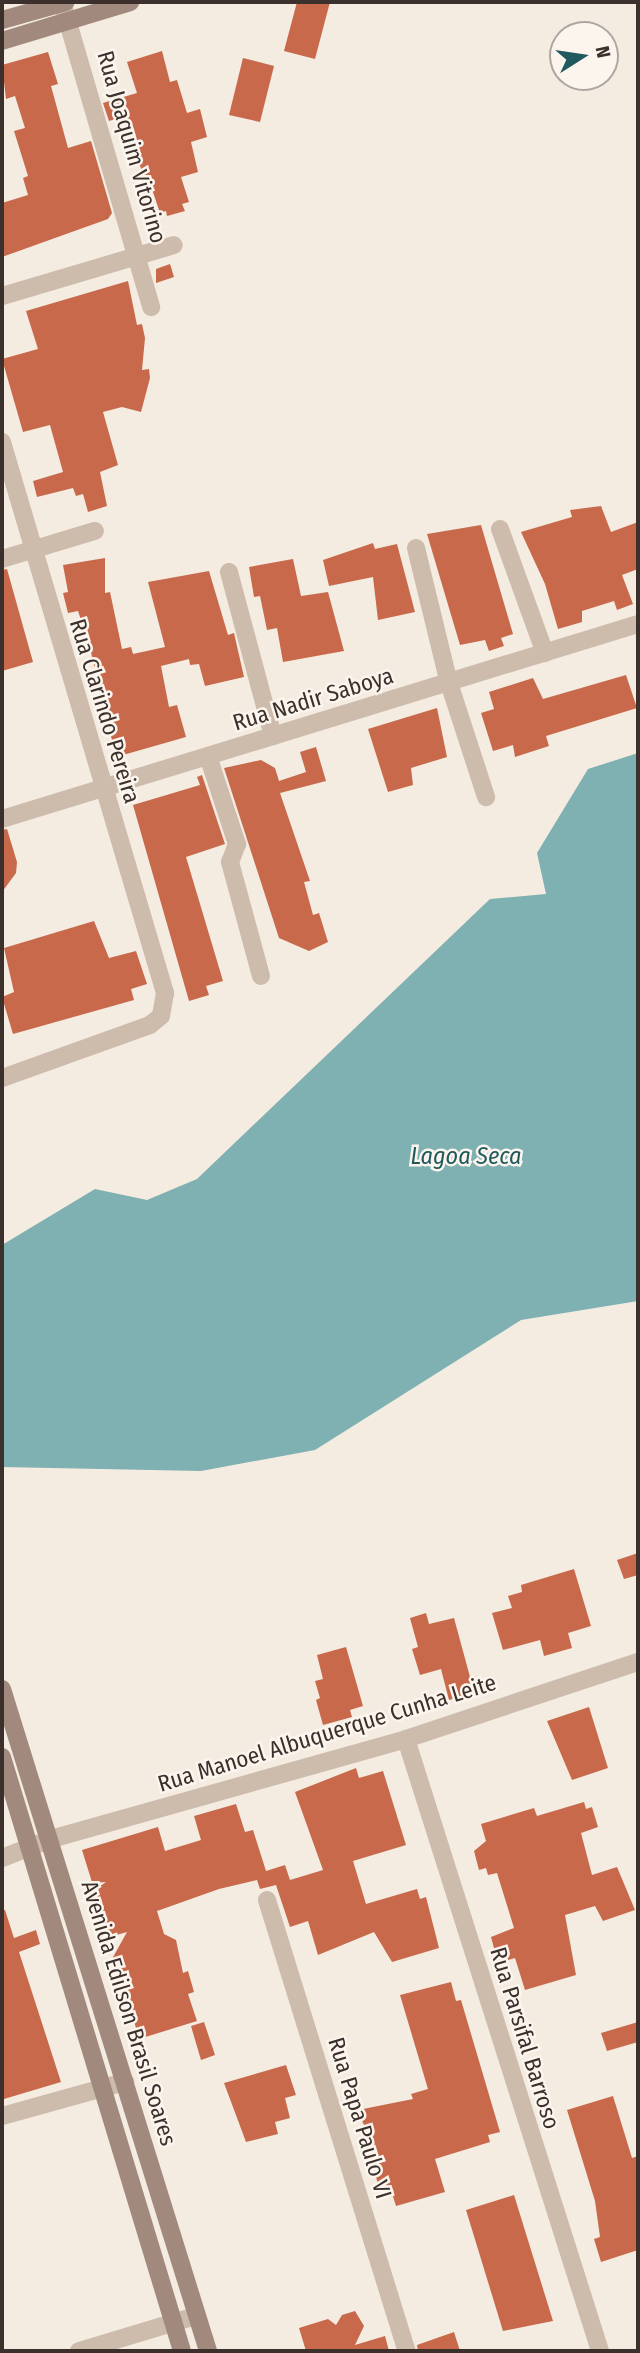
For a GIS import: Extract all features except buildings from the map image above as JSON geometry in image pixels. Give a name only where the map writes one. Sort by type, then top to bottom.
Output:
[{"type":"main road","points":[[2,20],[63,2]]},
{"type":"main road","points":[[2,41],[130,2]]},
{"type":"main road","name":"Avenida Edilson Brasil Soares","points":[[3,1699],[51,1839],[208,2351]]},
{"type":"main road","name":"Avenida Edilson Brasil Soares","points":[[2,1757],[182,2351]]},
{"type":"main road","points":[[140,2214],[163,2207]]},
{"type":"street","name":"Rua Joaquim Vitorino","points":[[63,2],[152,307]]},
{"type":"street","points":[[2,296],[174,245]]},
{"type":"street","name":"Rua Clarindo Pereira","points":[[2,442],[31,550],[165,993],[160,1016],[143,1029],[2,1078]]},
{"type":"street","points":[[500,529],[545,653]]},
{"type":"street","points":[[2,559],[95,531]]},
{"type":"street","points":[[416,548],[449,682],[486,797]]},
{"type":"street","points":[[229,572],[272,736]]},
{"type":"street","name":"Rua Nadir Saboya","points":[[2,818],[638,624]]},
{"type":"street","points":[[208,756],[237,844],[230,862],[261,976]]},
{"type":"street","name":"Rua Manoel Albuquerque Cunha Leite","points":[[2,1858],[51,1839],[406,1739],[638,1662]]},
{"type":"street","name":"Rua Parsifal Barroso","points":[[406,1739],[600,2351]]},
{"type":"street","name":"Rua Papa Paulo VI","points":[[267,1900],[407,2351]]},
{"type":"street","points":[[2,2116],[125,2082]]},
{"type":"street","points":[[79,2351],[196,2316]]},
{"type":"water","name":"Lagoa Seca","points":[[638,753],[638,1301],[521,1320],[315,1450],[201,1471],[2,1467],[2,1245],[95,1189],[147,1200],[197,1179],[490,899],[546,894],[537,853],[588,769]]}]
